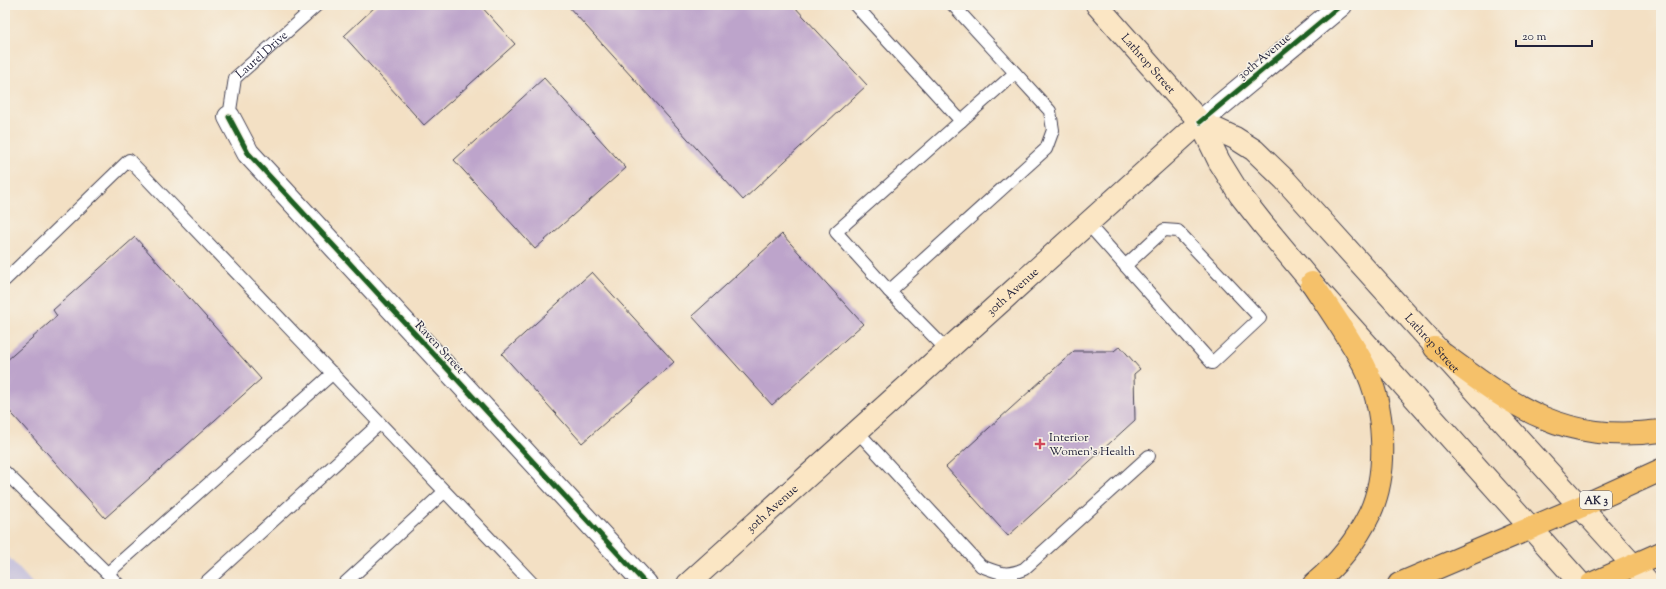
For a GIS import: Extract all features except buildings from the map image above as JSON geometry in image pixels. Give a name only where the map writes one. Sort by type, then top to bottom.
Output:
[{"type":"highway","points":[[1312,283],[1364,366],[1374,388],[1382,436],[1378,485],[1370,512],[1359,534],[1342,557],[1314,584]]},
{"type":"highway","points":[[1435,348],[1508,400],[1550,421],[1572,429],[1595,432],[1643,433],[1661,431]]},
{"type":"highway","name":"AK 3","points":[[1398,584],[1530,529],[1661,470]]},
{"type":"highway","points":[[1591,584],[1661,553]]},
{"type":"main road","name":"Lathrop Street","points":[[1097,5],[1200,122],[1219,161],[1240,195],[1312,283],[1530,529],[1581,584]]},
{"type":"main road","name":"Lathrop Street","points":[[1200,122],[1235,138],[1254,150],[1284,179],[1435,348],[1650,584]]},
{"type":"main road","name":"30th Avenue","points":[[688,584],[1200,122]]},
{"type":"street","name":"30th Avenue","points":[[1200,122],[1341,5]]},
{"type":"street","name":"Raven Street","points":[[229,117],[248,153],[646,584]]},
{"type":"lane","name":"Laurel Drive","points":[[229,117],[235,78],[317,5]]},
{"type":"lane","points":[[855,5],[961,121]]},
{"type":"lane","points":[[889,291],[1046,149],[1053,130],[1050,111],[953,5]]},
{"type":"lane","points":[[947,350],[889,291],[836,232],[1015,73]]},
{"type":"lane","points":[[5,280],[129,160],[333,373],[528,582]]},
{"type":"lane","points":[[1087,223],[1125,266],[1212,363],[1260,318],[1178,231],[1164,230],[1125,266]]},
{"type":"lane","points":[[108,573],[333,373]]},
{"type":"lane","points":[[204,584],[379,424]]},
{"type":"lane","points":[[857,431],[981,566],[996,572],[1011,574],[1024,569],[1149,456]]},
{"type":"lane","points":[[5,472],[118,584]]},
{"type":"lane","points":[[344,584],[444,492]]},
{"type":"shaded area","points":[[5,553],[33,584],[5,584]]},
{"type":"cycle path","points":[[1200,122],[1341,5]]},
{"type":"cycle path","points":[[229,117],[248,153],[646,584]]},
{"type":"place","name":"Interior Women's Health","points":[[1040,444]]}]
